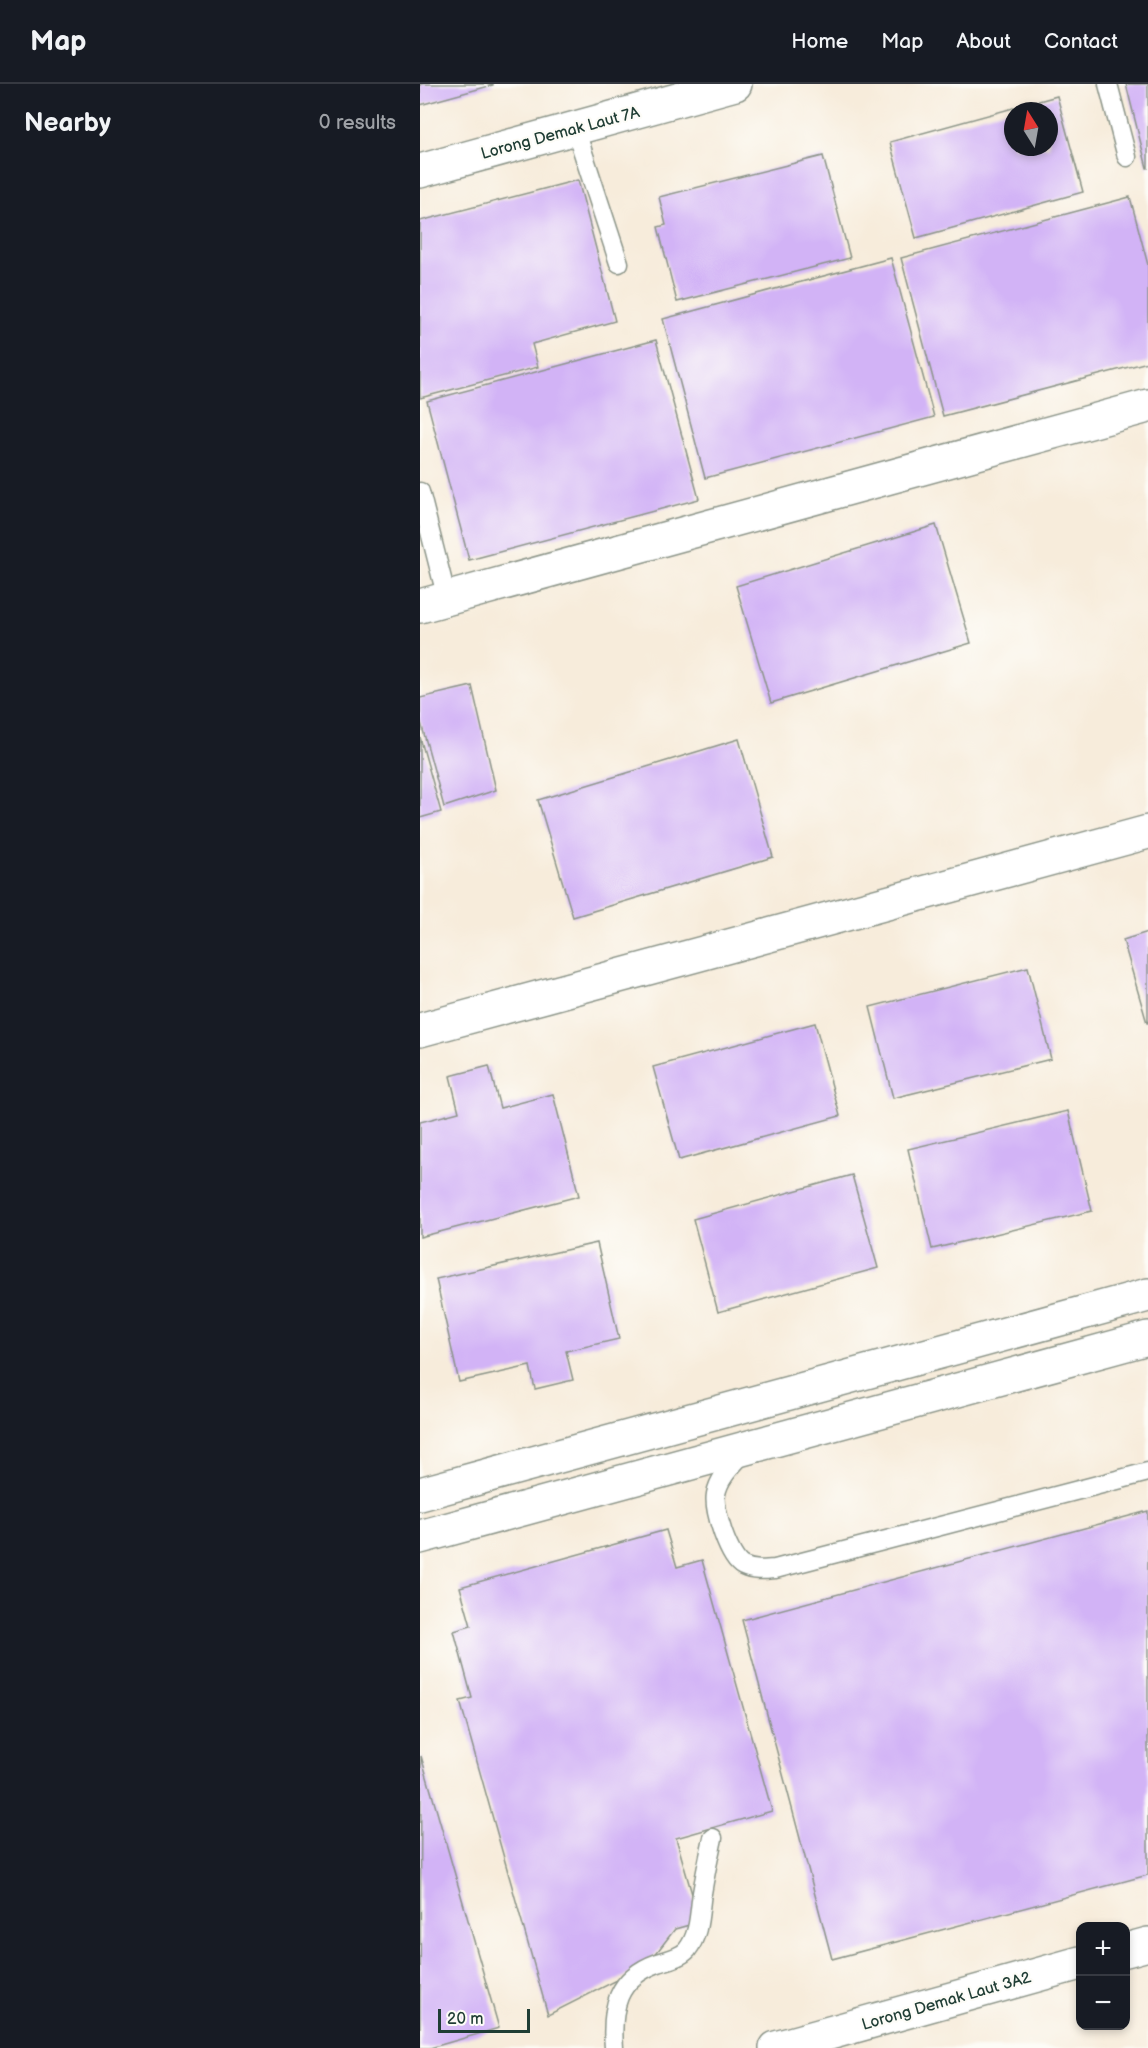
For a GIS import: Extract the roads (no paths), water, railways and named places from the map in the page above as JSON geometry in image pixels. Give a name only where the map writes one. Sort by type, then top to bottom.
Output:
[{"type":"street","name":"Lorong Demak Laut 7A","points":[[420,171],[735,84]]},
{"type":"street","points":[[434,602],[1148,406]]},
{"type":"street","points":[[420,1030],[1148,832]]},
{"type":"street","points":[[420,1494],[1148,1295]]},
{"type":"street","points":[[420,1537],[1148,1338]]},
{"type":"street","points":[[1130,1949],[1148,1944]]},
{"type":"street","name":"Lorong Demak Laut 3A2","points":[[776,2048],[1076,1964]]},
{"type":"lane","points":[[1108,84],[1127,157]]},
{"type":"lane","points":[[576,128],[619,263]]},
{"type":"lane","points":[[420,492],[434,602]]},
{"type":"lane","points":[[750,1447],[723,1477],[716,1494],[715,1506],[734,1559],[742,1566],[754,1570],[775,1569],[1148,1472]]},
{"type":"lane","points":[[614,2048],[612,2027],[617,1995],[637,1973],[686,1952],[692,1942],[700,1922],[702,1894],[713,1838]]}]
